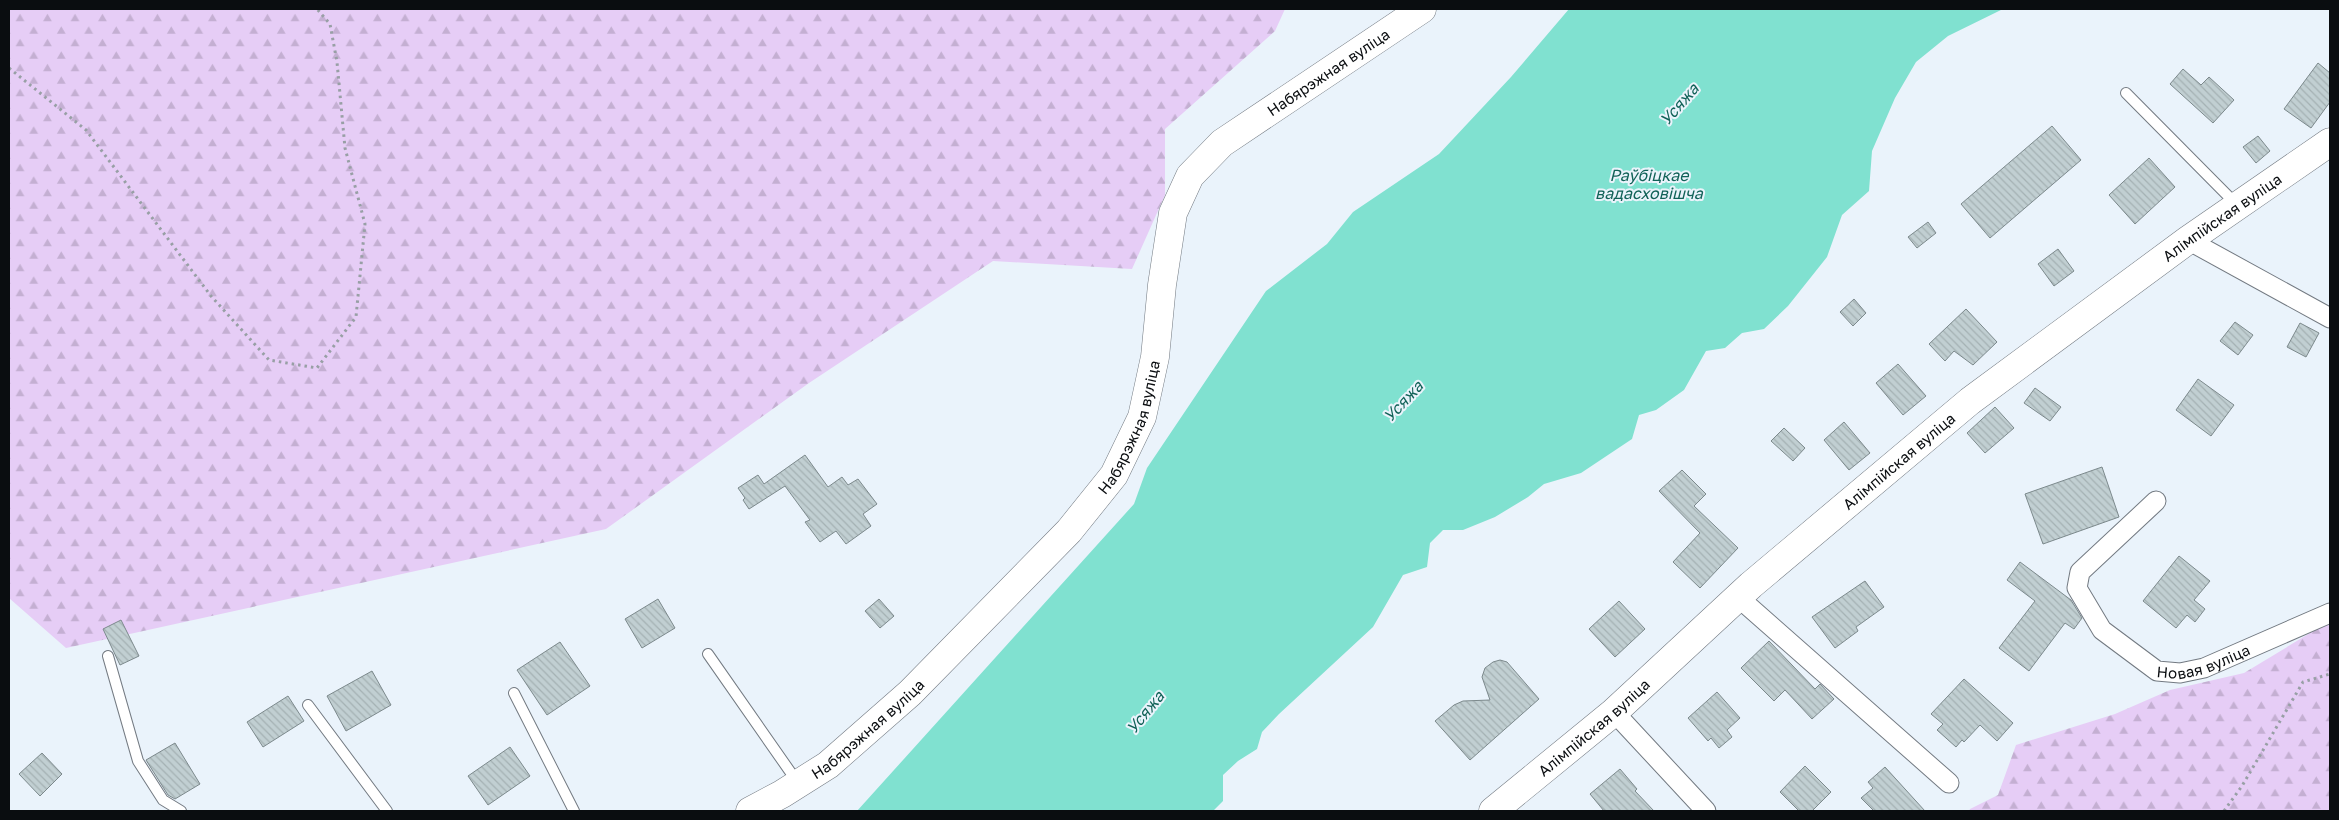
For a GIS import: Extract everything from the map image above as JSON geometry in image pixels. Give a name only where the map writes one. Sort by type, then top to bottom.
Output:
[{"type":"street","name":"Набярэжная вуліца","points":[[750,811],[828,765],[910,693],[1069,530],[1114,475],[1142,417],[1155,357],[1162,285],[1173,213],[1190,176],[1222,143],[1422,9]]},
{"type":"street","name":"Алімпійская вуліца","points":[[1493,811],[1614,712],[1738,597],[1970,401],[2188,240],[2330,142]]},
{"type":"street","points":[[2188,240],[2330,318]]},
{"type":"street","name":"Новая вуліца","points":[[2156,501],[2080,572],[2077,588],[2102,630],[2157,671],[2180,673],[2204,668],[2330,613]]},
{"type":"street","points":[[1738,597],[1949,783]]},
{"type":"street","points":[[1614,712],[1706,811]]},
{"type":"lane","points":[[2126,93],[2237,205]]},
{"type":"lane","points":[[708,654],[798,784]]},
{"type":"lane","points":[[108,656],[138,761],[163,800],[182,811]]},
{"type":"lane","points":[[514,693],[574,811]]},
{"type":"lane","points":[[308,705],[387,811]]},
{"type":"path","points":[[9,68],[86,130],[211,296],[269,360],[317,368],[356,316],[365,224],[345,148],[337,62],[330,24],[317,9]]},
{"type":"path","points":[[2224,811],[2242,786],[2302,682],[2330,674]]},
{"type":"green space","points":[[9,9],[1285,9],[1275,31],[1165,129],[1165,195],[1132,269],[993,261],[809,383],[606,529],[66,648],[9,598]]},
{"type":"green space","points":[[2330,621],[2330,811],[1969,811],[1998,795],[2016,745],[2115,714],[2170,690],[2244,673]]},
{"type":"water","name":"Раўбіцкае вадасховішча","points":[[1569,9],[2003,9],[1948,36],[1916,62],[1895,98],[1872,151],[1869,191],[1842,215],[1827,257],[1788,306],[1764,329],[1742,333],[1725,348],[1706,351],[1684,390],[1656,410],[1639,415],[1632,439],[1581,473],[1544,484],[1528,497],[1495,517],[1463,530],[1443,530],[1430,543],[1427,567],[1403,575],[1373,627],[1279,714],[1262,732],[1257,749],[1238,761],[1223,775],[1223,801],[1213,811],[857,811],[1134,504],[1147,468],[1266,291],[1327,244],[1353,212],[1439,154],[1511,77]]},
{"type":"building","points":[[2318,63],[2330,73],[2330,102],[2311,128],[2284,109]]},
{"type":"building","points":[[2183,69],[2201,85],[2209,77],[2234,100],[2213,123],[2170,84]]},
{"type":"building","points":[[2052,126],[2081,160],[1990,238],[1961,204]]},
{"type":"building","points":[[2258,136],[2270,151],[2256,163],[2243,147]]},
{"type":"building","points":[[2149,158],[2175,187],[2135,224],[2109,195]]},
{"type":"building","points":[[1928,222],[1936,233],[1917,248],[1908,237]]},
{"type":"building","points":[[2058,249],[2074,271],[2054,286],[2038,264]]},
{"type":"building","points":[[1854,299],[1866,313],[1853,326],[1840,312]]},
{"type":"building","points":[[1966,309],[1997,342],[1973,365],[1954,351],[1945,361],[1929,344]]},
{"type":"building","points":[[2235,322],[2253,335],[2238,355],[2220,341]]},
{"type":"building","points":[[2300,323],[2319,333],[2306,357],[2287,347]]},
{"type":"building","points":[[1898,364],[1926,396],[1903,415],[1876,383]]},
{"type":"building","points":[[2198,379],[2234,405],[2211,436],[2176,410]]},
{"type":"building","points":[[2035,388],[2061,407],[2050,421],[2024,403]]},
{"type":"building","points":[[1995,407],[2014,428],[1985,453],[1967,433]]},
{"type":"building","points":[[1844,422],[1870,453],[1849,470],[1824,440]]},
{"type":"building","points":[[1784,428],[1805,448],[1793,461],[1771,441]]},
{"type":"building","points":[[805,455],[828,487],[842,477],[848,485],[858,479],[877,504],[863,514],[871,526],[846,544],[836,531],[820,542],[805,522],[810,520],[785,486],[749,509],[743,500],[745,498],[738,488],[758,475],[764,484]]},
{"type":"building","points":[[2102,467],[2119,517],[2043,544],[2025,494]]},
{"type":"building","points":[[1682,470],[1706,494],[1694,506],[1738,548],[1700,588],[1673,562],[1700,533],[1659,491]]},
{"type":"building","points":[[2179,556],[2210,581],[2194,600],[2205,609],[2195,622],[2187,615],[2176,628],[2143,601]]},
{"type":"building","points":[[2020,562],[2071,600],[2082,618],[2074,629],[2065,623],[2029,671],[1999,648],[2035,601],[2007,580]]},
{"type":"building","points":[[1865,581],[1884,607],[1856,627],[1858,631],[1835,648],[1812,617]]},
{"type":"building","points":[[658,599],[675,628],[642,648],[625,619]]},
{"type":"building","points":[[879,599],[894,616],[880,628],[865,611]]},
{"type":"building","points":[[1619,601],[1645,629],[1615,657],[1589,629]]},
{"type":"building","points":[[121,620],[139,656],[120,665],[103,629]]},
{"type":"building","points":[[1769,641],[1815,689],[1820,684],[1834,699],[1812,719],[1785,690],[1774,701],[1741,668]]},
{"type":"building","points":[[560,642],[590,686],[547,715],[517,670]]},
{"type":"building","points":[[1500,660],[1507,662],[1539,699],[1470,760],[1435,721],[1454,705],[1463,701],[1490,700],[1482,677],[1485,668],[1493,662]]},
{"type":"building","points":[[372,671],[391,705],[346,731],[327,696]]},
{"type":"building","points":[[1964,679],[2013,723],[1997,741],[1980,725],[1964,742],[1962,740],[1956,747],[1937,730],[1943,724],[1931,714]]},
{"type":"building","points":[[1717,692],[1740,718],[1727,730],[1732,737],[1719,748],[1711,738],[1708,741],[1688,718]]},
{"type":"building","points":[[288,696],[304,721],[263,747],[247,722]]},
{"type":"building","points":[[175,743],[200,784],[175,799],[168,795],[146,760]]},
{"type":"building","points":[[510,747],[530,776],[488,805],[468,776]]},
{"type":"building","points":[[42,753],[62,774],[40,796],[19,774]]},
{"type":"building","points":[[1805,766],[1831,792],[1812,811],[1799,811],[1780,792]]},
{"type":"building","points":[[1885,767],[1925,811],[1874,811],[1861,798],[1873,788],[1868,782]]},
{"type":"building","points":[[1620,769],[1637,789],[1635,791],[1654,811],[1604,811],[1590,794]]},
{"type":"water label","name":"Усяжа","points":[[1679,104]]},
{"type":"water label","name":"Усяжа","points":[[1403,401]]},
{"type":"water label","name":"Усяжа","points":[[1145,712]]}]
